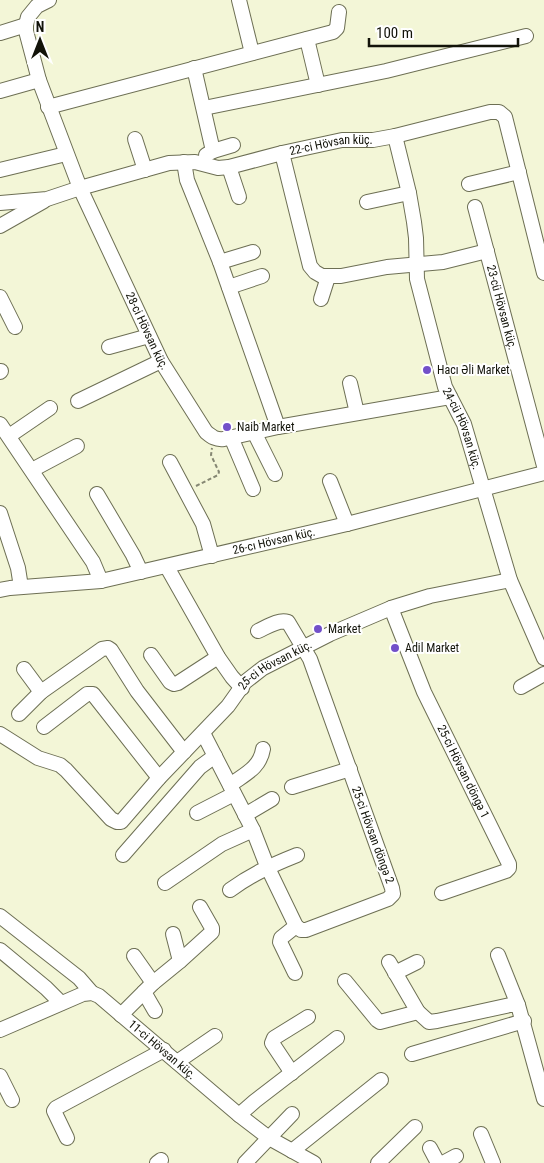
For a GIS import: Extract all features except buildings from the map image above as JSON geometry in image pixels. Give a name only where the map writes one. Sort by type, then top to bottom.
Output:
[{"type":"street","points":[[0,33],[26,25],[28,18],[37,6],[49,0]]},
{"type":"street","points":[[238,0],[252,53]]},
{"type":"street","points":[[48,107],[333,32],[337,28],[339,12]]},
{"type":"street","name":"28-ci Hövsan küç.","points":[[26,25],[38,80],[66,154],[149,336],[161,360],[206,432],[224,438]]},
{"type":"street","points":[[204,108],[386,71],[526,36]]},
{"type":"street","points":[[307,39],[318,85]]},
{"type":"street","points":[[194,68],[213,151]]},
{"type":"street","points":[[0,91],[38,80]]},
{"type":"street","name":"22-ci Hövsan küç.","points":[[0,203],[47,199],[169,163],[190,162],[218,168],[229,167],[342,140],[373,140],[490,112],[500,112],[505,117],[544,273]]},
{"type":"street","name":"24-cü Hövsan küç.","points":[[395,136],[409,193],[416,238],[417,279],[445,387],[462,419],[510,580],[544,658]]},
{"type":"street","points":[[135,139],[145,170]]},
{"type":"street","points":[[233,145],[213,151],[190,162],[187,180],[220,262],[278,427]]},
{"type":"street","points":[[282,153],[310,266],[315,272],[328,277],[341,276],[387,267],[443,262],[487,251]]},
{"type":"street","points":[[0,170],[66,154]]},
{"type":"street","points":[[229,167],[239,197]]},
{"type":"street","points":[[469,184],[519,172]]},
{"type":"street","points":[[367,202],[409,193]]},
{"type":"street","points":[[0,226],[47,199]]},
{"type":"street","name":"23-cü Hövsan küç.","points":[[475,206],[544,466]]},
{"type":"street","points":[[220,262],[253,252]]},
{"type":"street","points":[[229,287],[262,276]]},
{"type":"street","points":[[321,299],[328,277]]},
{"type":"street","points":[[0,297],[15,328]]},
{"type":"street","points":[[109,348],[149,336]]},
{"type":"street","points":[[78,401],[161,360]]},
{"type":"street","points":[[350,383],[357,413]]},
{"type":"street","points":[[253,489],[224,438],[450,397]]},
{"type":"street","points":[[9,436],[50,408]]},
{"type":"street","points":[[0,424],[93,562],[101,581]]},
{"type":"street","points":[[254,432],[275,474]]},
{"type":"street","points":[[32,470],[77,446]]},
{"type":"street","points":[[170,462],[203,524],[212,556]]},
{"type":"street","name":"26-cı Hövsan küç.","points":[[0,590],[101,581],[167,567],[484,490],[544,473]]},
{"type":"street","points":[[330,481],[347,524]]},
{"type":"street","points":[[97,494],[133,555],[140,572]]},
{"type":"street","points":[[0,514],[18,568],[22,587]]},
{"type":"street","points":[[167,567],[218,657],[242,688]]},
{"type":"street","name":"25-ci Hövsan küç.","points":[[0,734],[38,758],[66,770],[111,819],[121,822],[159,778],[228,706],[245,682],[257,672],[303,647],[369,616],[391,608],[430,596],[510,580]]},
{"type":"street","name":"25-ci Hövsan döngə 1","points":[[391,608],[424,692],[509,864],[506,872],[442,892]]},
{"type":"street","name":"25-ci Hövsan döngə 2","points":[[258,631],[284,620],[288,622],[310,659],[393,894],[388,899],[306,930],[301,930],[296,926]]},
{"type":"street","points":[[19,714],[41,692],[102,648],[108,648],[137,691],[184,752]]},
{"type":"street","points":[[151,655],[170,682],[174,684],[218,657]]},
{"type":"street","points":[[24,669],[41,692]]},
{"type":"street","points":[[521,687],[544,674]]},
{"type":"street","points":[[44,727],[87,694],[93,694],[159,778]]},
{"type":"street","points":[[203,733],[253,830],[267,866],[296,926],[280,942],[295,973]]},
{"type":"street","points":[[197,813],[232,789],[258,765],[262,758],[263,749]]},
{"type":"street","points":[[123,856],[200,768],[215,756]]},
{"type":"street","points":[[292,787],[350,769]]},
{"type":"street","points":[[245,815],[272,799]]},
{"type":"street","points":[[165,883],[222,844],[253,830]]},
{"type":"street","points":[[230,890],[267,866],[297,855]]},
{"type":"street","points":[[121,1015],[148,987],[180,962],[212,932],[212,928],[200,907]]},
{"type":"street","name":"11-ci Hövsan küç.","points":[[0,916],[79,978],[92,993],[99,996],[164,1050],[239,1116],[269,1138],[314,1163]]},
{"type":"street","points":[[172,934],[180,962]]},
{"type":"street","points":[[0,950],[61,1003]]},
{"type":"street","points":[[498,955],[524,1020],[544,1099]]},
{"type":"street","points":[[134,956],[148,987],[155,1011]]},
{"type":"street","points":[[417,962],[392,968],[418,1012],[429,1022],[510,1005],[518,1005]]},
{"type":"street","points":[[345,982],[380,1022],[418,1012]]},
{"type":"street","points":[[0,1030],[83,994],[92,993]]},
{"type":"street","points":[[292,1073],[272,1043],[274,1038],[308,1017]]},
{"type":"street","points":[[412,1054],[524,1020]]},
{"type":"street","points":[[177,1062],[215,1036]]},
{"type":"street","points":[[239,1116],[250,1105],[337,1038]]},
{"type":"street","points":[[67,1138],[55,1116],[54,1111],[56,1108],[164,1050]]},
{"type":"street","points":[[0,1076],[12,1100]]},
{"type":"street","points":[[292,1151],[381,1080]]},
{"type":"street","points":[[245,1163],[292,1114]]},
{"type":"street","points":[[378,1163],[415,1127]]},
{"type":"street","points":[[481,1134],[493,1163]]},
{"type":"street","points":[[430,1148],[438,1163]]},
{"type":"street","points":[[443,1163],[456,1156]]},
{"type":"path","points":[[185,491],[218,474],[219,472],[211,455],[213,446],[224,438]]},
{"type":"place","name":"Hacı Əli Market","points":[[427,370]]},
{"type":"place","name":"Naib Market","points":[[227,427]]},
{"type":"place","name":"Market","points":[[318,629]]},
{"type":"place","name":"Adil Market","points":[[395,648]]}]
